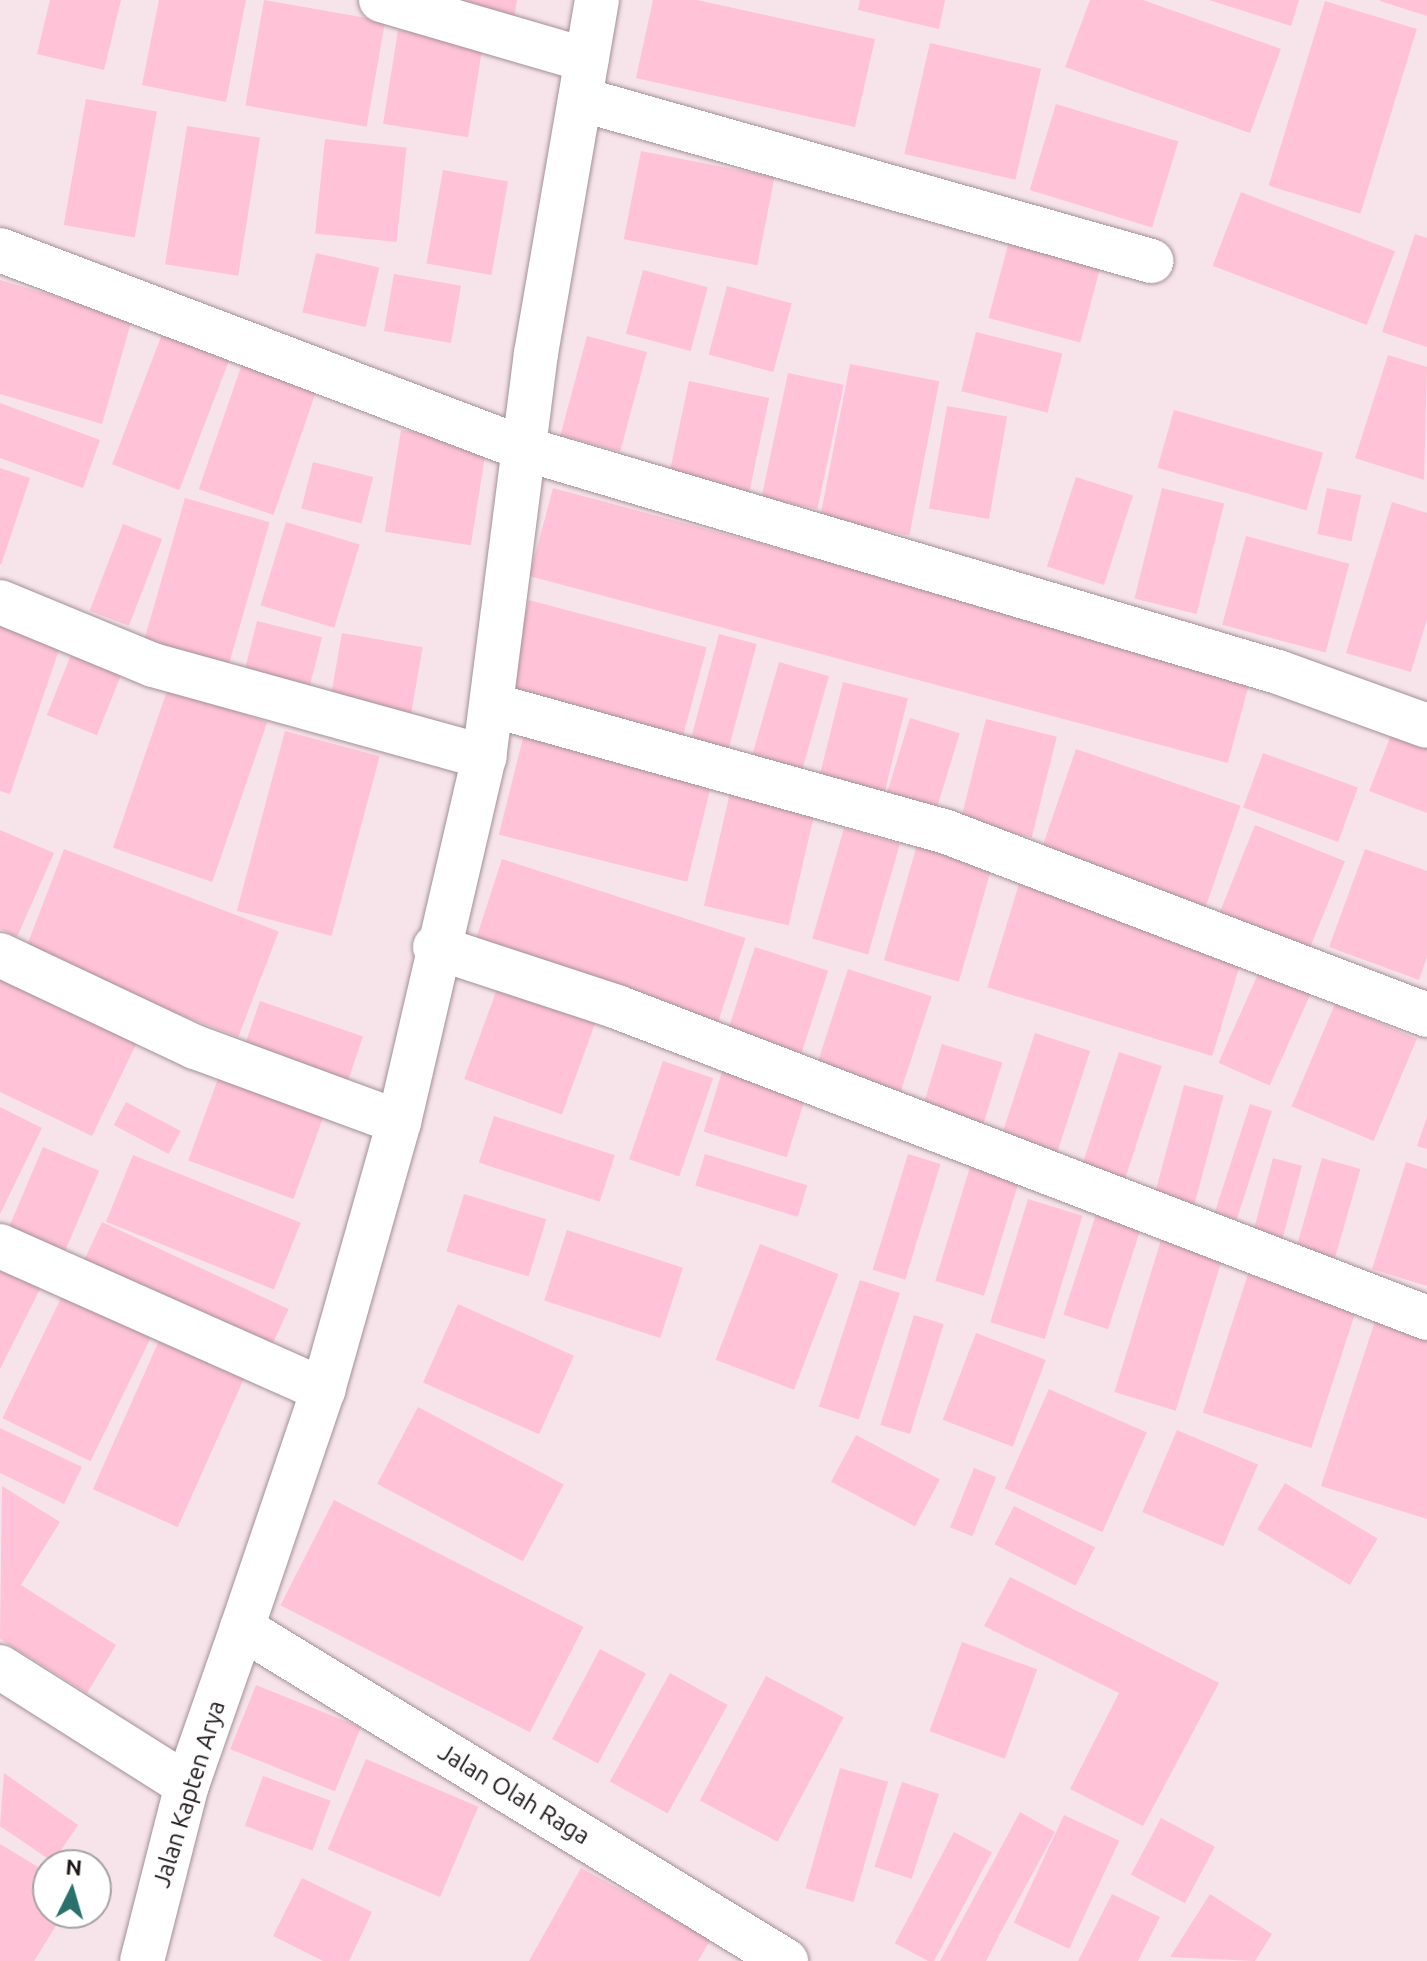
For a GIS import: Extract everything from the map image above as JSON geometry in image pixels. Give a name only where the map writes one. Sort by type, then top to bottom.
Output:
[{"type":"street","points":[[381,0],[583,80],[1151,261]]},
{"type":"street","name":"Jalan Kapten Arya","points":[[142,1961],[187,1785],[323,1390],[399,1122],[435,947],[484,757],[525,449],[597,0]]},
{"type":"street","points":[[0,250],[525,449],[1278,672],[1427,726]]},
{"type":"street","points":[[0,602],[153,665],[484,757]]},
{"type":"street","points":[[492,705],[944,831],[1427,1015]]},
{"type":"street","points":[[435,947],[617,1007],[1427,1318]]},
{"type":"street","points":[[0,955],[195,1047],[399,1122]]},
{"type":"street","points":[[0,1246],[323,1390]]},
{"type":"street","name":"Jalan Olah Raga","points":[[242,1628],[786,1961]]},
{"type":"street","points":[[0,1667],[187,1785]]},
{"type":"building","points":[[50,0],[121,0],[104,70],[37,54]]},
{"type":"building","points":[[159,0],[246,0],[226,102],[142,85]]},
{"type":"building","points":[[264,0],[385,21],[367,127],[245,105]]},
{"type":"building","points":[[430,0],[517,0],[514,21]]},
{"type":"building","points":[[653,0],[697,0],[875,39],[855,127],[636,78]]},
{"type":"building","points":[[860,0],[945,0],[939,29],[858,10]]},
{"type":"building","points":[[1090,0],[1143,0],[1281,49],[1250,133],[1065,67]]},
{"type":"building","points":[[1209,0],[1299,0],[1291,26]]},
{"type":"building","points":[[1427,0],[1427,16],[1380,1]]},
{"type":"building","points":[[1325,1],[1417,29],[1360,214],[1269,186]]},
{"type":"building","points":[[398,30],[483,43],[468,137],[383,124]]},
{"type":"building","points":[[930,43],[1041,69],[1015,180],[904,154]]},
{"type":"building","points":[[86,99],[157,112],[135,238],[64,225]]},
{"type":"building","points":[[1056,104],[1178,141],[1152,227],[1030,190]]},
{"type":"building","points":[[187,126],[260,138],[238,276],[165,264]]},
{"type":"building","points":[[325,139],[407,148],[397,242],[315,233]]},
{"type":"building","points":[[641,151],[775,177],[757,265],[624,239]]},
{"type":"building","points":[[443,170],[508,181],[492,275],[427,264]]},
{"type":"building","points":[[1241,192],[1395,251],[1367,325],[1213,266]]},
{"type":"building","points":[[1012,230],[1104,255],[1080,342],[988,318]]},
{"type":"building","points":[[1415,234],[1427,238],[1427,347],[1382,332]]},
{"type":"building","points":[[316,253],[379,268],[366,327],[302,312]]},
{"type":"building","points":[[643,270],[708,287],[691,351],[626,334]]},
{"type":"building","points":[[394,274],[461,286],[451,343],[384,331]]},
{"type":"building","points":[[0,280],[132,319],[102,424],[0,394]]},
{"type":"building","points":[[727,286],[792,303],[773,372],[709,355]]},
{"type":"building","points":[[164,329],[231,355],[179,490],[112,464]]},
{"type":"building","points":[[976,332],[1062,354],[1048,413],[961,391]]},
{"type":"building","points":[[587,336],[647,352],[620,452],[560,435]]},
{"type":"building","points":[[245,355],[320,381],[273,515],[199,489]]},
{"type":"building","points":[[1388,355],[1427,367],[1424,480],[1355,458]]},
{"type":"building","points":[[850,364],[939,381],[909,535],[820,518]]},
{"type":"building","points":[[788,373],[844,385],[817,509],[762,497]]},
{"type":"building","points":[[689,381],[769,398],[749,495],[668,478]]},
{"type":"building","points":[[0,403],[100,440],[83,488],[0,458]]},
{"type":"building","points":[[947,406],[1007,417],[989,519],[929,508]]},
{"type":"building","points":[[1174,410],[1323,453],[1306,510],[1157,468]]},
{"type":"building","points":[[401,430],[487,444],[471,545],[385,532]]},
{"type":"building","points":[[313,462],[373,477],[362,524],[301,509]]},
{"type":"building","points":[[0,468],[30,478],[1,565],[0,564]]},
{"type":"building","points":[[1076,477],[1133,496],[1104,585],[1047,566]]},
{"type":"building","points":[[553,488],[1251,675],[1228,763],[529,576]]},
{"type":"building","points":[[1162,488],[1224,503],[1197,614],[1134,599]]},
{"type":"building","points":[[1327,488],[1361,495],[1351,541],[1317,534]]},
{"type":"building","points":[[185,498],[270,522],[226,675],[141,651]]},
{"type":"building","points":[[1392,502],[1427,513],[1427,619],[1411,672],[1346,653]]},
{"type":"building","points":[[286,522],[360,545],[334,628],[261,605]]},
{"type":"building","points":[[123,524],[162,539],[129,626],[90,611]]},
{"type":"building","points":[[1246,536],[1349,564],[1326,653],[1222,625]]},
{"type":"building","points":[[529,600],[707,648],[682,740],[504,693]]},
{"type":"building","points":[[0,617],[63,638],[10,794],[0,791]]},
{"type":"building","points":[[257,621],[322,637],[306,700],[241,684]]},
{"type":"building","points":[[342,633],[423,647],[410,719],[329,705]]},
{"type":"building","points":[[719,634],[757,644],[728,749],[691,739]]},
{"type":"building","points":[[73,650],[123,670],[97,735],[47,715]]},
{"type":"building","points":[[779,662],[829,676],[799,780],[749,766]]},
{"type":"building","points":[[843,682],[908,698],[884,794],[819,778]]},
{"type":"building","points":[[168,688],[267,722],[212,882],[113,848]]},
{"type":"building","points":[[910,718],[960,733],[932,823],[883,808]]},
{"type":"building","points":[[986,719],[1057,737],[1032,838],[961,820]]},
{"type":"building","points":[[1397,720],[1427,732],[1427,813],[1369,791]]},
{"type":"building","points":[[525,730],[713,777],[687,882],[499,835]]},
{"type":"building","points":[[285,731],[380,756],[332,936],[237,911]]},
{"type":"building","points":[[1076,749],[1241,806],[1204,912],[1040,855]]},
{"type":"building","points":[[1263,753],[1358,788],[1338,842],[1243,808]]},
{"type":"building","points":[[732,784],[817,804],[789,925],[704,906]]},
{"type":"building","points":[[1255,825],[1345,861],[1307,954],[1218,918]]},
{"type":"building","points":[[844,828],[900,844],[868,955],[812,939]]},
{"type":"building","points":[[0,830],[54,853],[17,937],[0,929]]},
{"type":"building","points":[[917,845],[992,866],[959,982],[884,960]]},
{"type":"building","points":[[64,849],[279,931],[238,1037],[24,954]]},
{"type":"building","points":[[1365,849],[1427,871],[1427,957],[1419,980],[1329,947]]},
{"type":"building","points":[[502,859],[745,938],[718,1022],[475,943]]},
{"type":"building","points":[[1019,884],[1244,953],[1212,1056],[987,987]]},
{"type":"building","points":[[755,947],[828,971],[800,1058],[727,1034]]},
{"type":"building","points":[[0,964],[141,1034],[92,1136],[0,1092]]},
{"type":"building","points":[[1262,965],[1313,988],[1270,1086],[1218,1063]]},
{"type":"building","points":[[848,969],[932,996],[900,1095],[816,1068]]},
{"type":"building","points":[[498,986],[596,1022],[562,1115],[464,1079]]},
{"type":"building","points":[[260,1001],[363,1036],[345,1089],[242,1054]]},
{"type":"building","points":[[1335,1004],[1417,1039],[1374,1141],[1292,1106]]},
{"type":"building","points":[[1035,1033],[1090,1051],[1054,1161],[999,1143]]},
{"type":"building","points":[[942,1044],[1002,1062],[982,1129],[922,1111]]},
{"type":"building","points":[[1119,1052],[1162,1066],[1122,1188],[1079,1174]]},
{"type":"building","points":[[663,1061],[713,1078],[679,1177],[629,1159]]},
{"type":"building","points":[[725,1062],[808,1087],[787,1157],[704,1132]]},
{"type":"building","points":[[219,1076],[324,1114],[293,1199],[188,1161]]},
{"type":"building","points":[[1184,1085],[1224,1096],[1193,1212],[1153,1201]]},
{"type":"building","points":[[126,1102],[181,1131],[169,1154],[114,1125]]},
{"type":"building","points":[[1250,1104],[1272,1111],[1237,1220],[1215,1212]]},
{"type":"building","points":[[0,1107],[42,1128],[0,1214]]},
{"type":"building","points":[[494,1116],[615,1155],[600,1202],[479,1163]]},
{"type":"building","points":[[1427,1117],[1427,1149],[1417,1146]]},
{"type":"building","points":[[43,1147],[99,1171],[65,1252],[9,1228]]},
{"type":"building","points":[[705,1154],[807,1185],[798,1217],[695,1186]]},
{"type":"building","points":[[908,1154],[941,1164],[905,1280],[873,1270]]},
{"type":"building","points":[[133,1155],[301,1223],[274,1290],[106,1222]]},
{"type":"building","points":[[1273,1158],[1302,1166],[1281,1244],[1252,1236]]},
{"type":"building","points":[[1322,1158],[1360,1169],[1333,1264],[1295,1253]]},
{"type":"building","points":[[1406,1162],[1427,1169],[1427,1286],[1372,1269]]},
{"type":"building","points":[[970,1167],[1019,1182],[984,1296],[935,1281]]},
{"type":"building","points":[[464,1194],[546,1219],[529,1277],[446,1251]]},
{"type":"building","points":[[1028,1199],[1083,1216],[1045,1339],[990,1322]]},
{"type":"building","points":[[1097,1211],[1142,1226],[1108,1329],[1063,1315]]},
{"type":"building","points":[[102,1222],[289,1309],[267,1356],[80,1269]]},
{"type":"building","points":[[567,1230],[683,1268],[660,1338],[544,1300]]},
{"type":"building","points":[[1161,1240],[1222,1259],[1176,1411],[1115,1392]]},
{"type":"building","points":[[760,1244],[838,1274],[794,1390],[716,1360]]},
{"type":"building","points":[[0,1255],[46,1277],[0,1369]]},
{"type":"building","points":[[1248,1274],[1356,1309],[1311,1448],[1203,1413]]},
{"type":"building","points":[[860,1280],[900,1293],[859,1419],[819,1406]]},
{"type":"building","points":[[66,1288],[154,1331],[91,1461],[2,1418]]},
{"type":"building","points":[[458,1304],[574,1356],[539,1434],[423,1383]]},
{"type":"building","points":[[914,1315],[944,1324],[910,1434],[880,1425]]},
{"type":"building","points":[[1375,1321],[1427,1338],[1427,1519],[1321,1486]]},
{"type":"building","points":[[976,1333],[1046,1360],[1013,1447],[943,1420]]},
{"type":"building","points":[[162,1334],[247,1372],[178,1527],[93,1489]]},
{"type":"building","points":[[1049,1389],[1147,1433],[1102,1532],[1005,1489]]},
{"type":"building","points":[[418,1407],[564,1484],[523,1561],[377,1484]]},
{"type":"building","points":[[0,1428],[82,1467],[64,1504],[0,1473]]},
{"type":"building","points":[[1177,1430],[1258,1464],[1223,1546],[1142,1512]]},
{"type":"building","points":[[856,1435],[940,1480],[915,1526],[831,1482]]},
{"type":"building","points":[[974,1468],[996,1477],[972,1536],[950,1527]]},
{"type":"building","points":[[1285,1483],[1378,1539],[1350,1585],[1257,1529]]},
{"type":"building","points":[[2,1486],[60,1522],[21,1585],[116,1645],[87,1693],[0,1639]]},
{"type":"building","points":[[334,1500],[583,1627],[530,1732],[280,1605]]},
{"type":"building","points":[[1014,1506],[1095,1547],[1076,1586],[994,1544]]},
{"type":"building","points":[[1010,1577],[1219,1683],[1143,1826],[1070,1789],[1119,1693],[984,1626]]},
{"type":"building","points":[[962,1642],[1037,1669],[1005,1759],[930,1731]]},
{"type":"building","points":[[600,1649],[646,1673],[598,1763],[552,1739]]},
{"type":"building","points":[[670,1673],[728,1705],[668,1813],[610,1781]]},
{"type":"building","points":[[766,1676],[844,1717],[778,1842],[700,1800]]},
{"type":"building","points":[[256,1685],[361,1727],[335,1791],[230,1749]]},
{"type":"building","points":[[366,1759],[478,1807],[440,1897],[328,1849]]},
{"type":"building","points":[[840,1768],[888,1782],[854,1902],[806,1888]]},
{"type":"building","points":[[4,1773],[78,1825],[62,1849],[34,1849],[0,1826]]},
{"type":"building","points":[[263,1776],[331,1801],[313,1850],[245,1826]]},
{"type":"building","points":[[902,1782],[939,1794],[912,1879],[874,1867]]},
{"type":"building","points":[[1020,1812],[1055,1832],[986,1961],[940,1961]]},
{"type":"building","points":[[1064,1815],[1119,1841],[1069,1949],[1014,1923]]},
{"type":"building","points":[[1161,1818],[1215,1847],[1185,1903],[1131,1875]]},
{"type":"building","points":[[954,1832],[992,1852],[934,1961],[928,1961],[895,1943]]},
{"type":"building","points":[[0,1844],[32,1863],[32,1929],[54,1929],[34,1961],[0,1961]]},
{"type":"building","points":[[581,1868],[711,1939],[698,1961],[529,1961]]},
{"type":"building","points":[[302,1878],[372,1912],[349,1961],[323,1961],[273,1936]]},
{"type":"building","points":[[1112,1894],[1160,1917],[1138,1961],[1078,1961]]},
{"type":"building","points":[[1210,1894],[1272,1934],[1255,1961],[1170,1957]]}]
